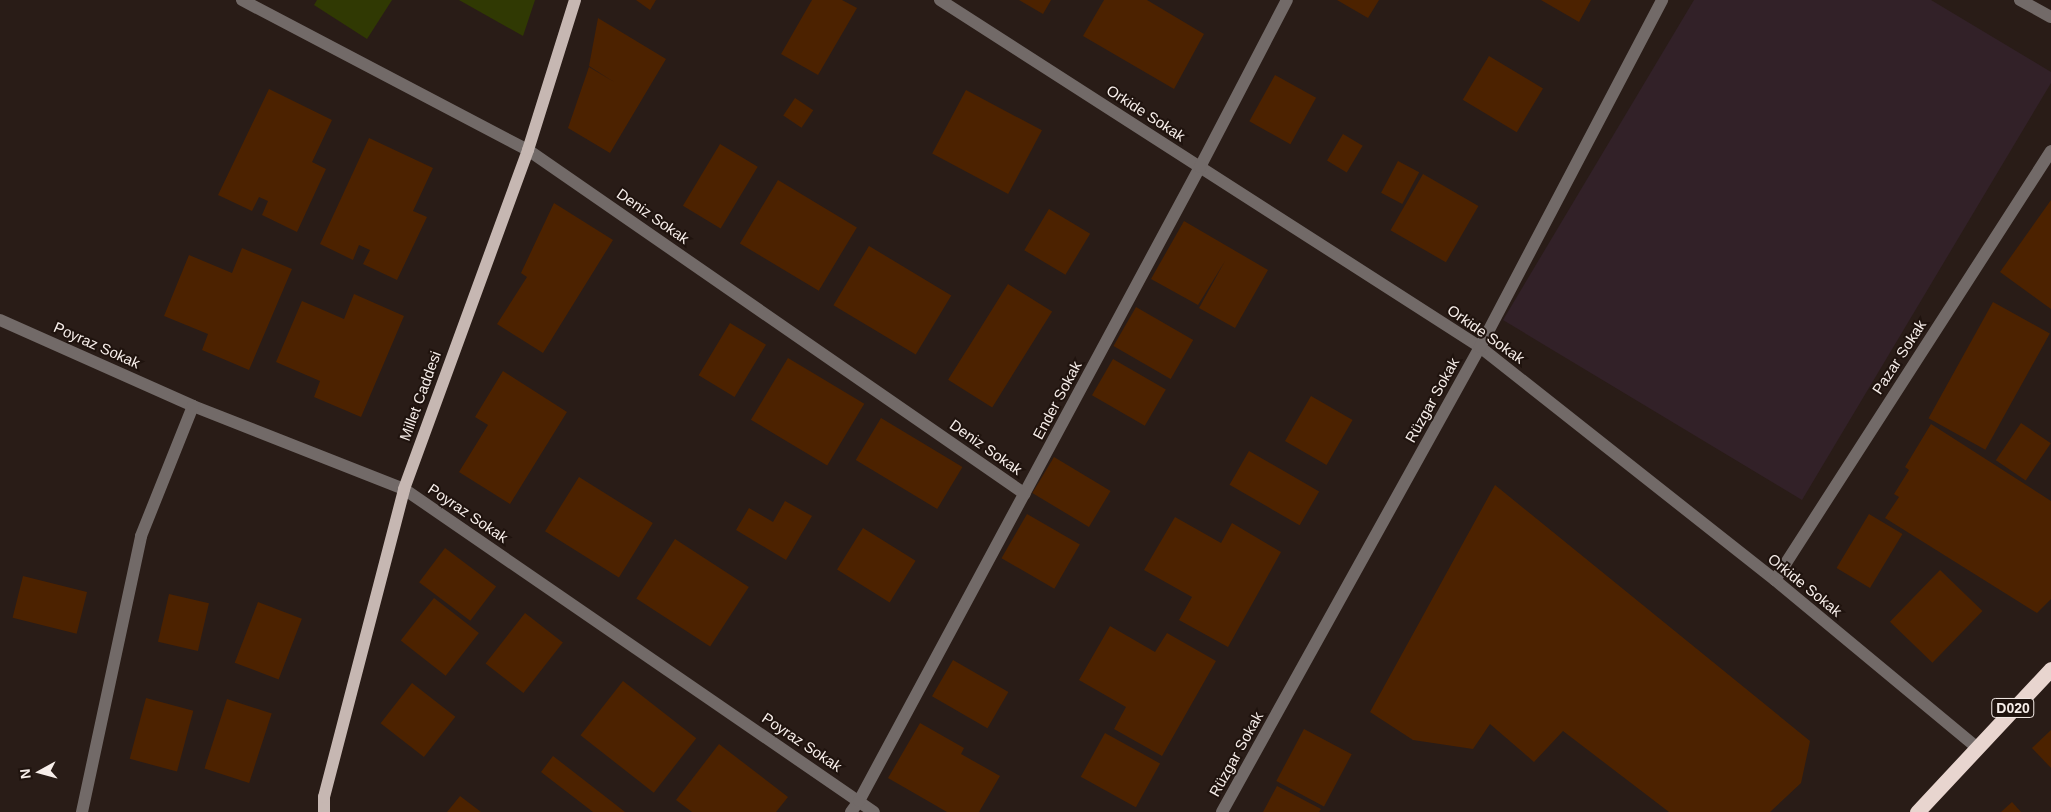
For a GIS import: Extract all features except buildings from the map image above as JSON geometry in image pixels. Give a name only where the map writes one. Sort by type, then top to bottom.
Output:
[{"type":"highway","name":"D020","points":[[1917,812],[1976,747],[2051,670]]},
{"type":"main road","name":"Millet Caddesi","points":[[324,812],[324,797],[404,489],[528,150],[575,0]]},
{"type":"street","name":"Deniz Sokak","points":[[242,0],[528,150],[1025,494]]},
{"type":"street","name":"Orkide Sokak","points":[[940,0],[1480,347],[1775,580],[1976,747]]},
{"type":"street","name":"Ender Sokak","points":[[851,812],[859,802],[1025,494],[1200,168],[1287,0]]},
{"type":"street","name":"Rüzgar Sokak","points":[[1222,812],[1480,347],[1662,0]]},
{"type":"street","points":[[2020,0],[2051,17]]},
{"type":"street","name":"Pazar Sokak","points":[[1775,580],[2051,151]]},
{"type":"street","name":"Poyraz Sokak","points":[[0,320],[193,406],[404,489],[874,812]]},
{"type":"street","points":[[82,812],[141,536],[193,406]]},
{"type":"shaded area","points":[[1694,0],[1931,0],[2051,72],[2051,83],[1802,500],[1503,320]]},
{"type":"green space","points":[[317,0],[392,0],[367,39],[314,5]]},
{"type":"green space","points":[[459,0],[535,0],[523,36]]}]
